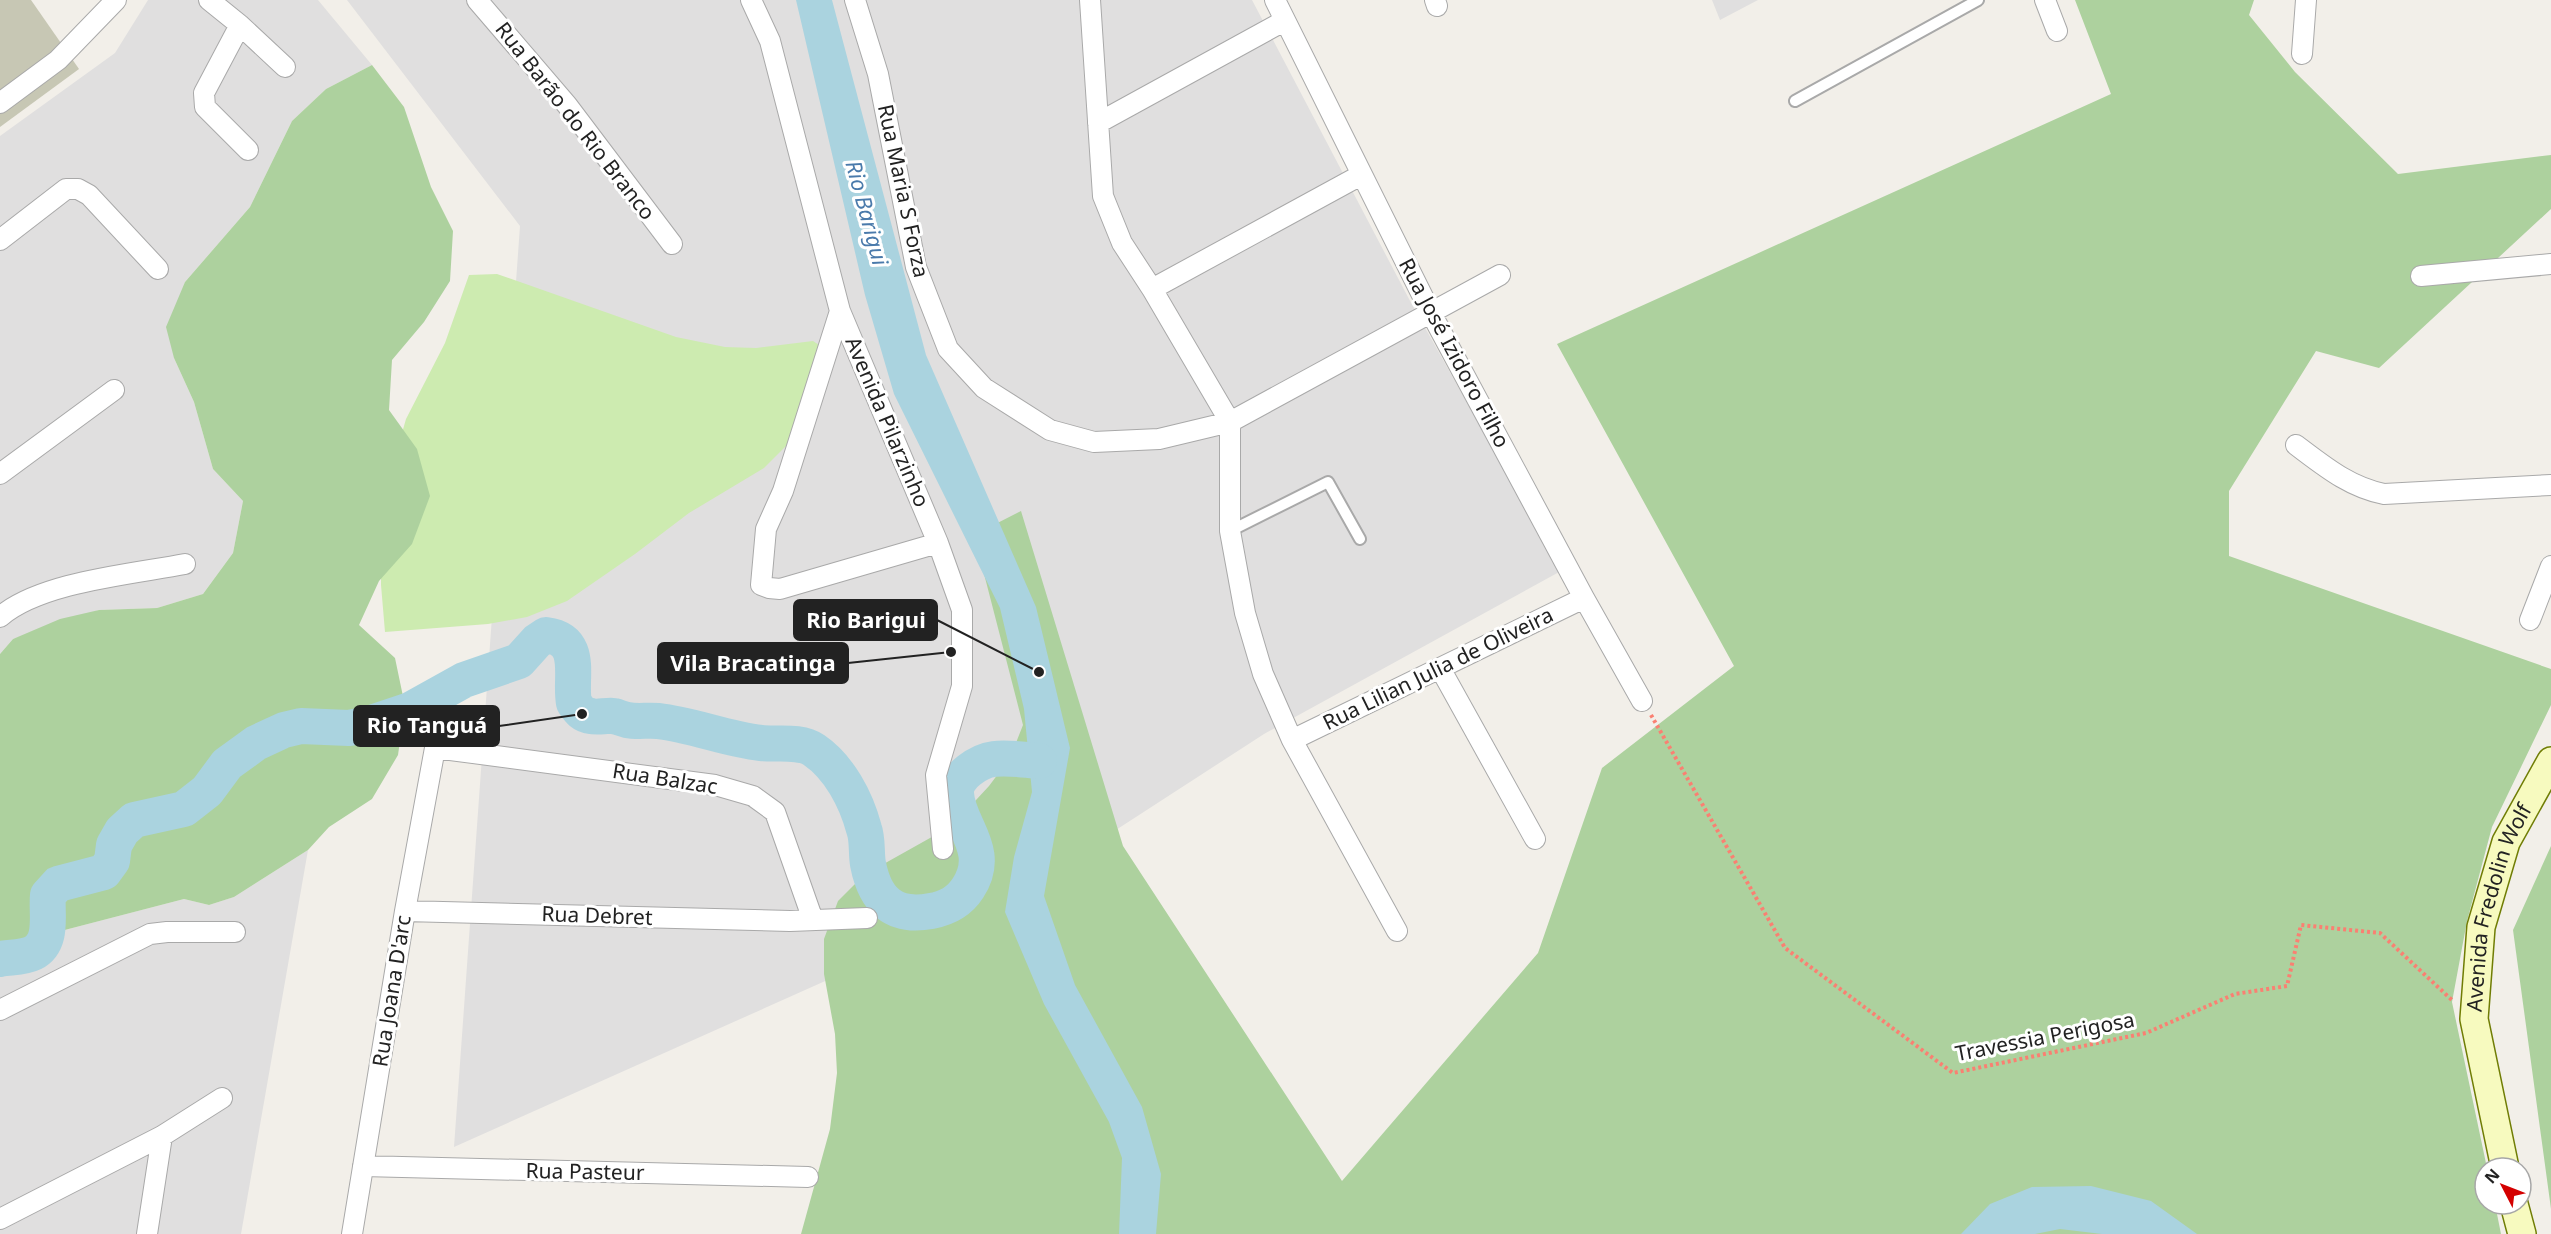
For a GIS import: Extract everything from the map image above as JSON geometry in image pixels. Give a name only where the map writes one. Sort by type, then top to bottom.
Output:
[{"type":"main road","name":"Avenida Fredolin Wolf","points":[[2503,1156],[2474,1019],[2481,927],[2506,842],[2551,761]]},
{"type":"main road","points":[[2517,1216],[2522,1234]]},
{"type":"street","points":[[0,103],[58,60],[116,0]]},
{"type":"street","points":[[209,0],[240,25],[285,68]]},
{"type":"street","name":"Rua Barão do Rio Branco","points":[[477,0],[567,105],[672,244]]},
{"type":"street","name":"Avenida Pilarzinho","points":[[751,0],[771,41],[840,311],[938,543],[962,610],[962,686],[936,775],[943,849]]},
{"type":"street","name":"Rua Maria S Forza","points":[[855,0],[878,74],[916,267],[948,349],[984,388],[1050,430],[1094,442],[1160,439],[1230,422],[1500,275]]},
{"type":"street","points":[[1090,0],[1103,196],[1122,243],[1152,289],[1230,422],[1230,531],[1245,613],[1260,664],[1292,740],[1397,931]]},
{"type":"street","name":"Rua José Izidoro Filho","points":[[1275,0],[1431,313],[1642,701]]},
{"type":"street","points":[[2045,0],[2057,31]]},
{"type":"street","points":[[2302,54],[2306,0]]},
{"type":"street","points":[[1098,123],[1284,21]]},
{"type":"street","points":[[240,25],[204,93],[205,107],[248,150]]},
{"type":"street","points":[[1152,289],[1361,175]]},
{"type":"street","points":[[0,240],[66,189],[78,189],[89,195],[158,269]]},
{"type":"street","points":[[2421,276],[2551,264]]},
{"type":"street","points":[[840,311],[783,491],[766,530],[761,585],[780,589],[938,543]]},
{"type":"street","points":[[0,474],[114,390]]},
{"type":"street","points":[[2296,445],[2337,476],[2364,490],[2384,494],[2551,485]]},
{"type":"street","points":[[0,617],[10,608],[60,588],[185,564]]},
{"type":"street","points":[[2530,620],[2551,566]]},
{"type":"street","name":"Rua Lilian Julia de Oliveira","points":[[1292,740],[1584,597]]},
{"type":"street","points":[[1440,668],[1535,839]]},
{"type":"street","name":"Rua Joana D'arc","points":[[352,1234],[405,911],[435,748]]},
{"type":"street","name":"Rua Balzac","points":[[435,748],[715,785],[753,796],[775,812],[813,920]]},
{"type":"street","name":"Rua Debret","points":[[405,911],[790,921],[867,918]]},
{"type":"street","points":[[0,1010],[150,934],[235,932]]},
{"type":"street","points":[[0,1219],[162,1136],[222,1098]]},
{"type":"street","points":[[147,1234],[162,1136]]},
{"type":"street","name":"Rua Pasteur","points":[[363,1166],[808,1177]]},
{"type":"lane","points":[[1795,101],[1978,0]]},
{"type":"lane","points":[[1230,531],[1328,482],[1360,539]]},
{"type":"path","name":"Travessia Perigosa","points":[[1642,701],[1785,948],[1953,1073],[2146,1034],[2235,994],[2287,986],[2301,925],[2380,933],[2474,1019]]},
{"type":"shaded area","points":[[0,0],[31,0],[79,69],[0,127]]},
{"type":"shaded area","points":[[148,0],[318,0],[372,65],[326,89],[292,121],[250,207],[185,282],[174,358],[194,402],[213,469],[243,501],[233,553],[203,594],[157,608],[99,610],[13,639],[0,654],[0,136],[115,53]]},
{"type":"shaded area","points":[[347,0],[1252,0],[1409,299],[1561,571],[1264,734],[1011,898],[454,1147],[520,226]]},
{"type":"shaded area","points":[[1712,0],[1758,0],[1720,20]]},
{"type":"shaded area","points":[[308,850],[241,1234],[0,1234],[0,970],[57,932],[184,899],[209,905],[234,897]]},
{"type":"green space","points":[[2075,0],[2254,0],[2249,15],[2295,72],[2398,174],[2551,155],[2551,209],[2379,368],[2316,351],[2229,491],[2229,556],[2551,669],[2551,705],[2492,827],[2467,921],[2452,1002],[2484,1156],[2473,1156],[2473,1216],[2497,1216],[2501,1234],[801,1234],[830,1129],[837,1073],[835,1034],[824,974],[824,939],[838,901],[864,875],[930,838],[964,813],[989,786],[1010,758],[1023,725],[974,535],[1021,511],[1123,846],[1342,1181],[1538,953],[1602,768],[1734,666],[1557,344],[2111,94]]},
{"type":"green space","points":[[372,65],[404,107],[431,187],[453,231],[450,281],[424,322],[392,360],[389,410],[417,449],[430,496],[412,544],[379,581],[359,625],[395,658],[405,706],[398,755],[372,799],[329,827],[308,850],[234,897],[209,905],[184,899],[57,932],[0,970],[0,654],[13,639],[60,619],[99,610],[157,608],[203,594],[233,553],[243,501],[213,469],[194,402],[174,358],[166,327],[185,282],[250,207],[292,121],[326,89]]},
{"type":"green space","points":[[497,274],[676,337],[725,347],[756,348],[813,341],[836,356],[822,401],[802,430],[764,468],[689,513],[567,601],[527,617],[488,624],[385,632],[381,585],[381,544],[396,454],[406,419],[445,343],[469,275]]},
{"type":"green space","points":[[2551,846],[2551,1209],[2513,930]]},
{"type":"water","points":[[796,0],[832,0],[926,355],[1036,607],[1070,748],[1044,896],[1075,985],[1142,1107],[1161,1174],[1156,1234],[1119,1234],[1122,1158],[1109,1122],[1044,1004],[1005,912],[1014,857],[1032,792],[1024,709],[1000,608],[894,394],[865,295]]},
{"type":"water","points":[[2091,1186],[2151,1201],[2197,1234],[2102,1234],[2060,1229],[2035,1234],[1961,1234],[1990,1204],[2032,1187]]},
{"type":"waterway","points":[[0,959],[25,956],[40,948],[48,927],[48,895],[58,884],[104,872],[112,861],[114,845],[122,831],[134,820],[184,809],[207,791],[227,764],[256,743],[284,730],[301,726],[349,728],[410,710],[464,680],[519,661],[537,641],[546,635],[558,638],[571,652],[574,703],[585,715],[671,723],[748,741],[795,744],[814,750],[839,775],[856,806],[865,833],[868,864],[875,888],[888,904],[906,912],[931,911],[952,904],[968,888],[975,874],[977,862],[975,850],[958,805],[956,793],[959,781],[964,775],[975,766],[988,760],[1011,758],[1039,761]]},
{"type":"place","name":"Vila Bracatinga","points":[[951,652]]},
{"type":"place","name":"Rio Barigui","points":[[1039,672]]},
{"type":"place","name":"Rio Tanguá","points":[[582,714]]}]
